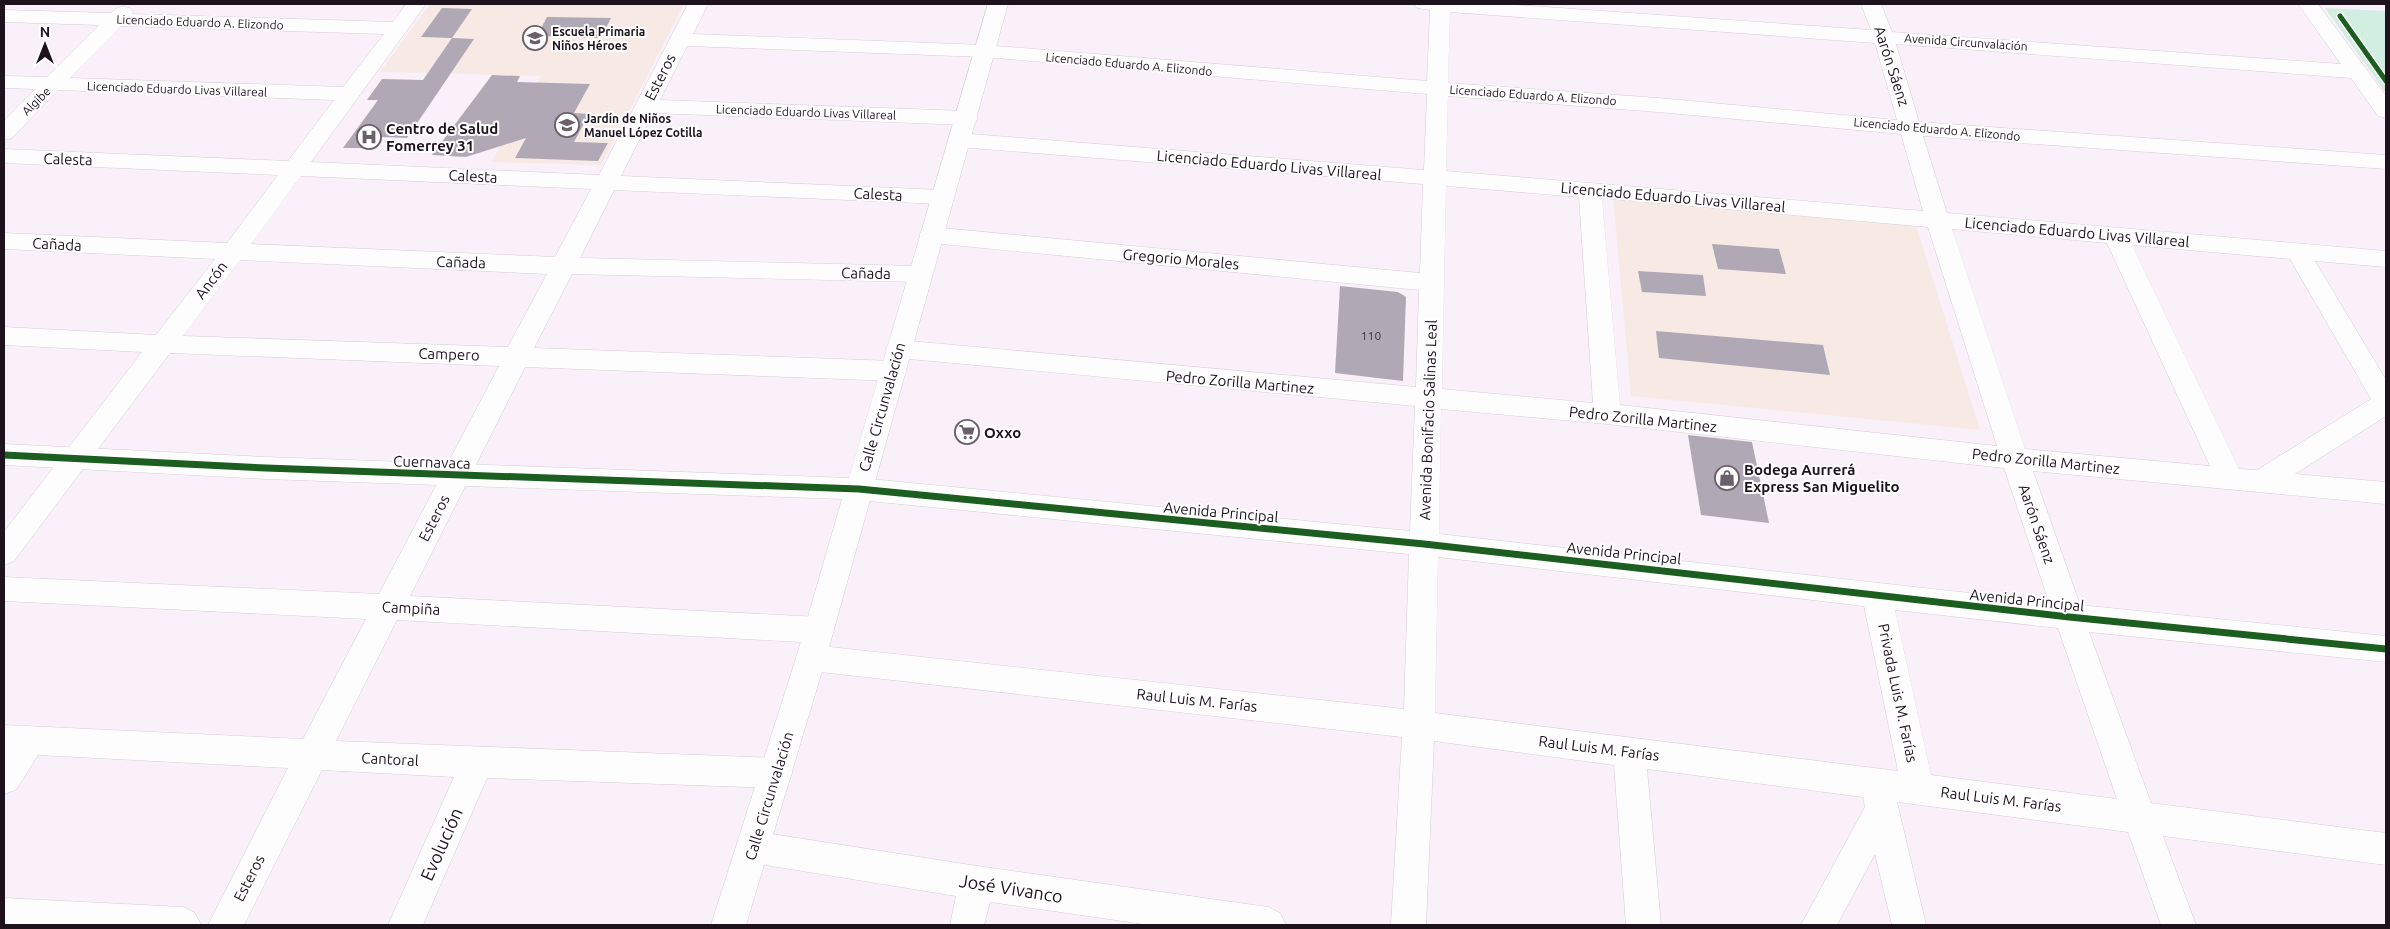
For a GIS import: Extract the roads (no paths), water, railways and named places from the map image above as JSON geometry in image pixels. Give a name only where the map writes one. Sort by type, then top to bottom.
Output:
[{"type":"street","name":"Algibe","points":[[4,133],[131,4]]},
{"type":"street","name":"Ancón","points":[[4,553],[232,253],[416,4]]},
{"type":"street","name":"Esteros","points":[[225,925],[698,4]]},
{"type":"street","name":"Calle Circunvalación","points":[[729,925],[815,644],[930,235],[963,129],[998,4]]},
{"type":"street","name":"Avenida Circunvalación","points":[[1434,4],[2359,72]]},
{"type":"street","name":"Avenida Bonifacio Salinas Leal","points":[[1408,925],[1419,725],[1432,282],[1436,88],[1434,4]]},
{"type":"street","name":"Aarón Sáenz","points":[[1871,4],[1883,36],[1937,220],[2015,458],[2178,925]]},
{"type":"street","points":[[2308,4],[2386,110]]},
{"type":"street","name":"Licenciado Eduardo A. Elizondo","points":[[4,16],[397,28]]},
{"type":"street","name":"Licenciado Eduardo A. Elizondo","points":[[679,40],[984,52],[1911,128],[2386,162]]},
{"type":"street","name":"Licenciado Eduardo Livas Villareal","points":[[4,82],[349,94]]},
{"type":"street","name":"Licenciado Eduardo Livas Villareal","points":[[645,106],[963,129],[1434,178],[2386,259]]},
{"type":"street","name":"Calesta","points":[[4,156],[942,197]]},
{"type":"street","points":[[1590,190],[1607,414]]},
{"type":"street","name":"Gregorio Morales","points":[[930,235],[1432,282]]},
{"type":"street","points":[[2115,235],[2230,478]]},
{"type":"street","name":"Cañada","points":[[4,241],[232,253],[562,266],[919,274]]},
{"type":"street","points":[[2260,482],[2386,402],[2298,252]]},
{"type":"street","name":"Campero","points":[[4,336],[162,344],[518,357],[896,360]]},
{"type":"street","name":"Pedro Zorilla Martinez","points":[[896,360],[1607,414],[2015,458],[2386,493]]},
{"type":"street","name":"Cuernavaca","points":[[4,455],[455,476],[859,489]]},
{"type":"street","name":"Avenida Principal","points":[[859,489],[1424,544],[2069,617],[2386,649]]},
{"type":"street","name":"Campiña","points":[[4,589],[387,607],[815,644]]},
{"type":"street","name":"Privada Luis M. Farías","points":[[1877,596],[1918,790]]},
{"type":"street","name":"Raul Luis M. Farías","points":[[815,644],[1629,752],[1879,797],[1918,790],[2141,816],[2386,849]]},
{"type":"street","points":[[4,779],[17,740]]},
{"type":"street","name":"Cantoral","points":[[17,740],[312,756],[776,773]]},
{"type":"street","points":[[1629,752],[1643,925]]},
{"type":"street","name":"Evolución","points":[[405,925],[477,763]]},
{"type":"street","points":[[1818,925],[1879,797]]},
{"type":"street","points":[[1879,797],[1909,925]]},
{"type":"street","name":"José Vivanco","points":[[753,847],[977,883],[1176,919],[1268,925]]},
{"type":"street","points":[[966,925],[977,883]]},
{"type":"street","points":[[4,914],[183,925]]},
{"type":"place","name":"Escuela Primaria Niños Héroes","points":[[535,38]]},
{"type":"place","name":"Jardín de Niños Manuel López Cotilla","points":[[567,125]]},
{"type":"place","name":"Centro de Salud Fomerrey 31","points":[[369,137]]},
{"type":"place","name":"Oxxo","points":[[967,432]]},
{"type":"place","name":"Bodega Aurrerá Express San Miguelito","points":[[1727,478]]}]
